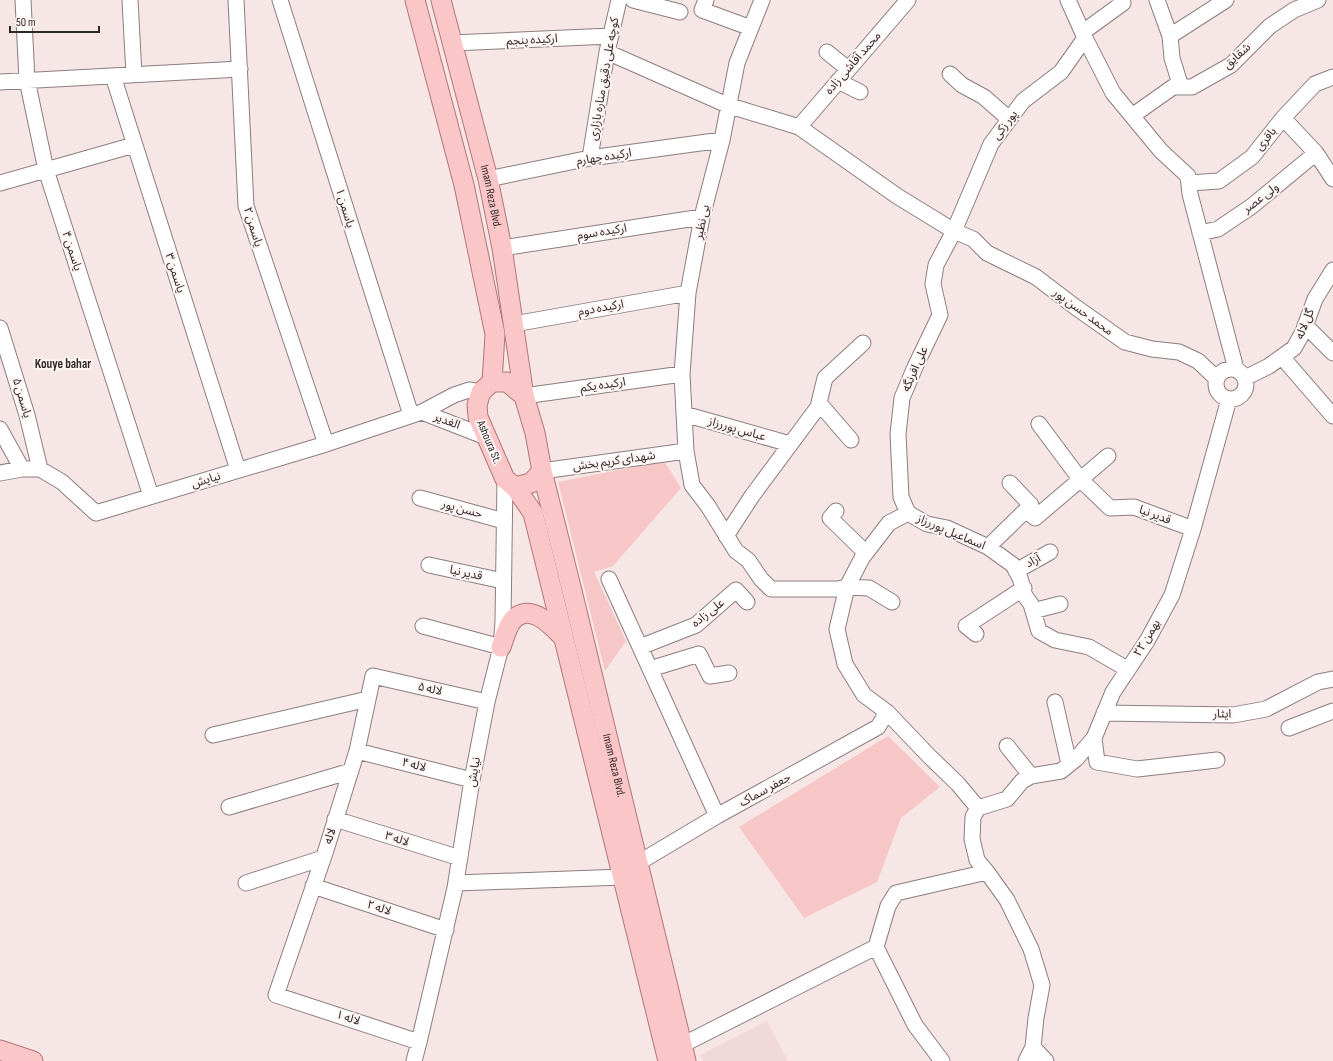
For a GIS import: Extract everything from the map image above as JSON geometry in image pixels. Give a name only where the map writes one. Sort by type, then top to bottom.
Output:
[{"type":"main road","name":"Imam Reza Blvd.","points":[[415,0],[464,185],[495,334],[486,387]]},
{"type":"main road","name":"Imam Reza Blvd.","points":[[441,0],[488,179],[502,248],[524,396]]},
{"type":"main road","points":[[486,387],[507,382],[524,396],[535,433],[542,471],[531,483],[510,483]]},
{"type":"main road","name":"Ashoura St.","points":[[486,387],[477,405],[478,417],[486,437],[510,483]]},
{"type":"main road","name":"Imam Reza Blvd.","points":[[542,471],[684,1053]]},
{"type":"main road","name":"Imam Reza Blvd.","points":[[510,483],[533,513],[668,1061]]},
{"type":"main road","points":[[501,647],[511,622],[520,614],[532,613],[551,624],[564,637]]},
{"type":"main road","points":[[0,1050],[33,1061]]},
{"type":"street","name":"یاسمن ۴","points":[[23,0],[27,80],[46,170],[151,496]]},
{"type":"street","points":[[130,0],[134,75]]},
{"type":"street","name":"یاسمن ۲","points":[[236,0],[246,206],[326,444]]},
{"type":"street","name":"یاسمن ۱","points":[[280,0],[416,414]]},
{"type":"street","name":"کوچه علی دقیق مناره بازاری","points":[[590,158],[607,52],[619,0]]},
{"type":"street","points":[[633,0],[680,12]]},
{"type":"street","points":[[706,0],[702,10],[751,28]]},
{"type":"street","name":"بی نظیر","points":[[762,0],[737,63],[722,140],[702,216],[688,292],[682,374],[686,451],[692,485],[708,506],[736,551],[748,560],[761,579],[771,589],[847,588]]},
{"type":"street","name":"محمد آقاشی زاده","points":[[799,127],[908,0]]},
{"type":"street","points":[[1068,0],[1113,93],[1161,151],[1188,176],[1200,233],[1240,374],[1246,387],[1238,397],[1229,399],[1218,392],[1216,388],[1216,379],[1222,371],[1231,368],[1240,374]]},
{"type":"street","points":[[1157,0],[1170,36],[1172,58],[1181,87]]},
{"type":"street","points":[[1170,36],[1226,0]]},
{"type":"street","name":"شقایق","points":[[1132,116],[1173,87],[1192,87],[1231,65],[1270,26],[1294,10],[1318,0]]},
{"type":"street","name":"پور زکی","points":[[954,231],[991,144],[1009,119],[1023,101],[1061,72],[1084,35],[1123,1]]},
{"type":"street","name":"ارکیده پنجم","points":[[452,43],[611,36]]},
{"type":"street","name":"محمد حسن پور","points":[[607,52],[728,105],[799,127],[897,196],[954,231],[973,239],[986,253],[1036,277],[1125,342],[1152,349],[1179,352],[1198,361],[1216,379]]},
{"type":"street","points":[[827,52],[848,69]]},
{"type":"street","points":[[0,82],[240,69]]},
{"type":"street","points":[[950,74],[962,85],[984,97],[1009,119]]},
{"type":"street","name":"یاسمن ۳","points":[[112,76],[238,470]]},
{"type":"street","name":"باقری","points":[[1189,183],[1219,181],[1252,156],[1283,118],[1315,84],[1333,77]]},
{"type":"street","points":[[838,81],[860,92]]},
{"type":"street","points":[[1283,118],[1316,153],[1333,179]]},
{"type":"street","name":"ارکیده چهارم","points":[[488,179],[590,158],[722,140]]},
{"type":"street","points":[[0,183],[134,145]]},
{"type":"street","name":"ولی عصر","points":[[1200,233],[1218,229],[1252,206],[1316,153]]},
{"type":"street","name":"ارکیده سوم","points":[[502,248],[702,216]]},
{"type":"street","name":"علی افرنگه","points":[[908,513],[901,497],[898,434],[902,398],[940,315],[933,284],[936,265],[954,231]]},
{"type":"street","name":"گل لاله","points":[[1240,374],[1269,366],[1294,348],[1303,332],[1315,299],[1333,270]]},
{"type":"street","name":"ارکیده دوم","points":[[514,324],[688,292]]},
{"type":"street","points":[[1305,326],[1333,353]]},
{"type":"street","name":"یاسمن ۵","points":[[0,328],[27,414],[40,469]]},
{"type":"street","points":[[726,536],[752,496],[818,407],[825,378],[863,343]]},
{"type":"street","points":[[1282,357],[1333,416]]},
{"type":"street","name":"ارکیده یکم","points":[[524,396],[682,374]]},
{"type":"street","name":"الغدیر","points":[[416,414],[454,394],[486,387]]},
{"type":"street","name":"۲۲ بهمن","points":[[1031,776],[1060,771],[1076,759],[1094,738],[1113,692],[1147,641],[1172,595],[1193,529],[1229,399]]},
{"type":"street","points":[[819,403],[851,440]]},
{"type":"street","name":"الغدیر","points":[[416,414],[486,437]]},
{"type":"street","name":"نیایش","points":[[40,469],[62,482],[96,513],[326,444],[416,414]]},
{"type":"street","name":"عباس پوررزاز","points":[[684,414],[790,444]]},
{"type":"street","name":"قدیر نیا","points":[[1039,424],[1080,479],[1110,508],[1134,507],[1193,529]]},
{"type":"street","points":[[0,429],[22,469]]},
{"type":"street","name":"شهدای کریم بخش","points":[[542,471],[686,451]]},
{"type":"street","points":[[1026,510],[1035,518],[1108,456]]},
{"type":"street","points":[[0,473],[22,469],[40,469]]},
{"type":"street","name":"نیایش","points":[[414,1061],[456,883],[472,780],[487,702],[501,647],[504,521],[510,483]]},
{"type":"street","points":[[988,547],[1031,505],[1010,483]]},
{"type":"street","name":"حسن پور","points":[[420,498],[504,521]]},
{"type":"street","points":[[836,511],[830,518],[866,553]]},
{"type":"street","points":[[908,513],[889,523],[862,558],[847,588],[837,629],[845,664],[864,695],[887,712],[958,784],[978,808]]},
{"type":"street","name":"اسماعیل پوررزاز","points":[[908,513],[928,524],[947,528],[988,547],[1013,564],[1024,588],[1025,596],[1031,604],[1039,631],[1055,640],[1088,647],[1127,669]]},
{"type":"street","name":"آزاد","points":[[1016,571],[1050,552]]},
{"type":"street","name":"قدیر نیا","points":[[429,566],[503,582]]},
{"type":"street","points":[[609,579],[717,816]]},
{"type":"street","points":[[847,588],[869,588],[892,602]]},
{"type":"street","points":[[976,634],[966,626],[1024,588]]},
{"type":"street","name":"علی زاده","points":[[640,647],[696,625],[736,590],[747,602]]},
{"type":"street","points":[[1033,611],[1060,604]]},
{"type":"street","points":[[423,626],[501,647]]},
{"type":"street","points":[[650,668],[699,654],[710,676],[729,673]]},
{"type":"street","name":"لاله ۵","points":[[373,676],[487,702]]},
{"type":"street","name":"لاله","points":[[276,994],[351,771],[357,751],[373,676]]},
{"type":"street","name":"ایثار","points":[[1104,713],[1232,715],[1266,709],[1318,682],[1333,679]]},
{"type":"street","points":[[212,735],[368,699]]},
{"type":"street","points":[[1055,702],[1069,764]]},
{"type":"street","points":[[1289,728],[1333,711]]},
{"type":"street","name":"جعفر سماک","points":[[638,863],[717,816],[878,727],[887,712]]},
{"type":"street","points":[[1094,738],[1096,762],[1137,769],[1216,760]]},
{"type":"street","points":[[1007,746],[1031,776],[1022,782],[1007,800],[978,808],[973,817],[972,838],[977,860],[1007,900],[1031,949],[1042,985],[1033,1047],[1026,1061]]},
{"type":"street","name":"لاله ۴","points":[[357,751],[472,780]]},
{"type":"street","points":[[229,807],[351,771]]},
{"type":"street","name":"لاله ۳","points":[[335,820],[460,858]]},
{"type":"street","points":[[246,883],[323,858]]},
{"type":"street","points":[[942,1061],[915,1025],[876,947],[888,906],[896,893],[987,872]]},
{"type":"street","points":[[456,883],[623,877]]},
{"type":"street","name":"لاله ۲","points":[[313,886],[446,930]]},
{"type":"street","points":[[684,1053],[876,947]]},
{"type":"street","name":"لاله ۱","points":[[276,994],[419,1042]]},
{"type":"street","points":[[1033,1047],[1046,1061]]},
{"type":"shaded area","points":[[664,461],[681,488],[613,566],[594,572],[626,641],[605,671],[558,482]]},
{"type":"shaded area","points":[[888,736],[940,787],[901,818],[877,882],[804,918],[739,827]]},
{"type":"shaded area","points":[[767,1021],[788,1061],[703,1061],[700,1055]]},
{"type":"district","name":"Kouye bahar","points":[[63,364]]}]
